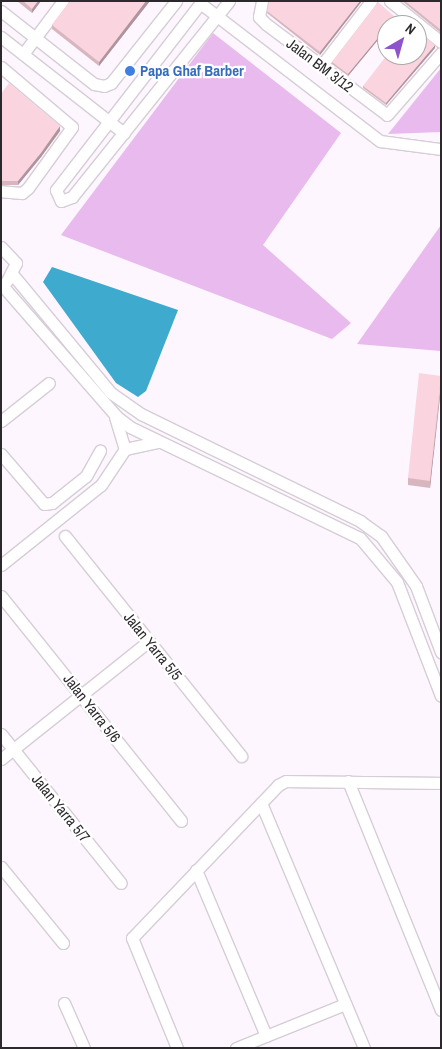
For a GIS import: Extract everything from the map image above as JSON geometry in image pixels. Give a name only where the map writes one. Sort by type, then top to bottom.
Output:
[{"type":"street","points":[[23,54],[63,1]]},
{"type":"street","points":[[1,11],[94,84],[104,86],[111,83],[176,1]]},
{"type":"street","points":[[229,1],[217,16],[124,133],[72,197],[61,201],[56,190],[201,2],[217,16],[380,141],[441,149]]},
{"type":"street","points":[[321,66],[371,1]]},
{"type":"street","points":[[390,1],[441,42]]},
{"type":"street","name":"Jalan BM 3/12","points":[[260,6],[266,24],[388,115],[441,53]]},
{"type":"street","points":[[1,37],[124,133]]},
{"type":"street","points":[[1,83],[5,70],[72,127],[22,193],[1,191]]},
{"type":"street","points":[[1,247],[14,257],[13,275],[111,393],[141,414],[360,521],[380,536],[416,586],[441,652]]},
{"type":"street","points":[[13,275],[1,284],[113,413],[162,442],[360,538],[396,582],[441,696]]},
{"type":"street","points":[[1,421],[48,383]]},
{"type":"street","points":[[113,413],[125,448]]},
{"type":"street","points":[[1,565],[101,485],[125,448],[141,442],[162,442]]},
{"type":"street","points":[[1,454],[44,504],[52,503],[86,476],[100,451]]},
{"type":"street","name":"Jalan Yarra 5/5","points":[[65,536],[242,756]]},
{"type":"street","name":"Jalan Yarra 5/6","points":[[1,596],[83,695],[181,821]]},
{"type":"street","points":[[1,759],[148,641]]},
{"type":"street","name":"Jalan Yarra 5/7","points":[[1,734],[121,883]]},
{"type":"street","points":[[177,1048],[132,938],[261,803],[286,781],[441,783]]},
{"type":"street","points":[[348,782],[441,1010]]},
{"type":"street","points":[[261,803],[364,1048]]},
{"type":"street","points":[[1,867],[63,943]]},
{"type":"street","points":[[196,870],[266,1036]]},
{"type":"street","points":[[64,1003],[84,1048]]},
{"type":"street","points":[[236,1048],[345,1004]]},
{"type":"shaded area","points":[[213,33],[341,133],[263,245],[351,323],[332,339],[61,235]]},
{"type":"shaded area","points":[[441,68],[441,132],[388,134]]},
{"type":"shaded area","points":[[441,225],[441,351],[357,344]]},
{"type":"water","points":[[52,267],[178,310],[146,391],[138,397],[116,383],[43,282]]},
{"type":"building","points":[[23,1],[38,1],[32,9]]},
{"type":"building","points":[[70,1],[146,1],[99,62],[52,25]]},
{"type":"building","points":[[269,1],[360,1],[320,52],[267,11]]},
{"type":"building","points":[[405,1],[441,1],[441,30],[427,19],[427,15],[422,15]]},
{"type":"building","points":[[378,2],[393,15],[377,15],[377,39],[348,74],[332,62]]},
{"type":"building","points":[[427,39],[435,45],[427,54]]},
{"type":"building","points":[[379,65],[418,65],[386,103],[363,86]]},
{"type":"building","points":[[9,83],[60,126],[18,181],[1,181],[1,94]]},
{"type":"building","points":[[419,373],[441,376],[430,481],[408,478]]},
{"type":"place","name":"Papa Ghaf Barber","points":[[130,71]]}]
